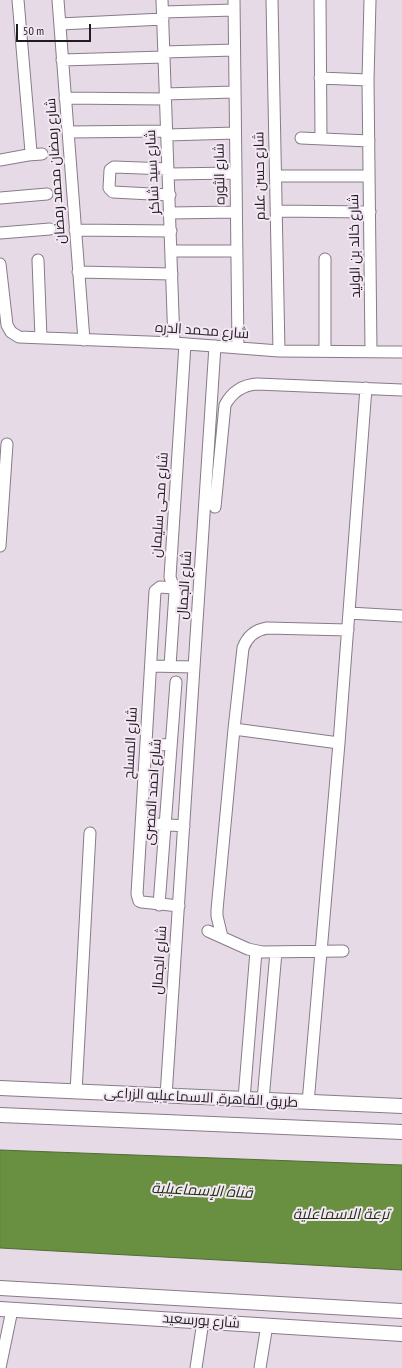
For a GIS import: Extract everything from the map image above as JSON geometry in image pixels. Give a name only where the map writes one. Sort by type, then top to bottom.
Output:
[{"type":"main road","name":"طريق القاهرة, الاسماعيليه الزراعى","points":[[0,1088],[308,1103],[402,1106]]},
{"type":"main road","name":"طريق القاهرة, الاسماعيليه الزراعى","points":[[0,1114],[168,1123],[402,1132]]},
{"type":"main road","name":"شارع بورسعيد","points":[[0,1288],[402,1311]]},
{"type":"main road","name":"شارع بورسعيد","points":[[6,1309],[402,1334]]},
{"type":"street","points":[[18,0],[31,150],[30,154],[28,155]]},
{"type":"street","name":"شارع رمضان محمد رمضان","points":[[58,0],[84,340]]},
{"type":"street","name":"شارع سيد شاكر","points":[[162,0],[172,274],[179,344]]},
{"type":"street","name":"شارع حسن علام","points":[[272,0],[279,351]]},
{"type":"street","points":[[320,0],[321,139]]},
{"type":"street","name":"شارع خالد بن الوليد","points":[[370,0],[368,80],[371,351]]},
{"type":"street","points":[[60,24],[163,16],[234,5]]},
{"type":"street","name":"شارع الثوره","points":[[234,5],[238,348]]},
{"type":"street","points":[[62,60],[234,50]]},
{"type":"street","points":[[320,78],[368,80]]},
{"type":"street","points":[[65,98],[165,96],[234,92]]},
{"type":"street","points":[[68,132],[235,133]]},
{"type":"street","points":[[301,138],[369,141]]},
{"type":"street","points":[[0,160],[42,154]]},
{"type":"street","points":[[170,195],[113,192],[109,188],[110,170],[114,167],[168,171],[236,173]]},
{"type":"street","points":[[276,176],[369,176]]},
{"type":"street","points":[[0,198],[47,194]]},
{"type":"street","points":[[276,211],[370,212]]},
{"type":"street","points":[[170,213],[236,212]]},
{"type":"street","points":[[0,233],[50,229]]},
{"type":"street","points":[[75,230],[171,231]]},
{"type":"street","points":[[171,251],[236,251]]},
{"type":"street","points":[[325,259],[325,351]]},
{"type":"street","points":[[38,260],[41,338]]},
{"type":"street","name":"شارع محمد الدره","points":[[0,264],[6,324],[11,332],[19,337],[179,344],[279,351],[402,352]]},
{"type":"street","points":[[78,272],[172,274]]},
{"type":"street","name":"شارع محى سليمان","points":[[170,666],[175,597],[174,588],[170,577],[179,344]]},
{"type":"street","name":"شارع الجمال","points":[[166,1096],[215,346]]},
{"type":"street","points":[[215,507],[225,405],[235,391],[251,384],[402,390]]},
{"type":"street","points":[[308,1103],[339,743],[366,388]]},
{"type":"street","points":[[0,546],[7,444]]},
{"type":"street","name":"شارع المسلح","points":[[159,905],[142,902],[138,898],[155,591],[160,587],[174,588]]},
{"type":"street","points":[[349,613],[402,616]]},
{"type":"street","points":[[222,937],[216,910],[234,729],[243,648],[245,643],[252,634],[261,629],[267,628],[348,630]]},
{"type":"street","points":[[151,666],[194,667]]},
{"type":"street","name":"شارع احمد المصرى","points":[[159,905],[176,682]]},
{"type":"street","points":[[234,729],[339,743]]},
{"type":"street","points":[[146,744],[171,745]]},
{"type":"street","points":[[168,785],[186,787]]},
{"type":"street","points":[[142,823],[184,826]]},
{"type":"street","points":[[76,1092],[90,833]]},
{"type":"street","points":[[159,905],[179,906]]},
{"type":"street","points":[[208,931],[256,952],[343,951]]},
{"type":"street","points":[[244,1099],[256,952]]},
{"type":"street","points":[[263,1100],[276,952]]},
{"type":"street","points":[[1,1362],[6,1309]]},
{"type":"street","points":[[196,1368],[203,1321]]},
{"type":"street","points":[[260,1368],[267,1325]]},
{"type":"water","name":"ترعة الاسماعلية","points":[[0,1150],[402,1165],[402,1270],[0,1248]]},
{"type":"water label","name":"قناة الإسماعيلية","points":[[202,1191]]}]
